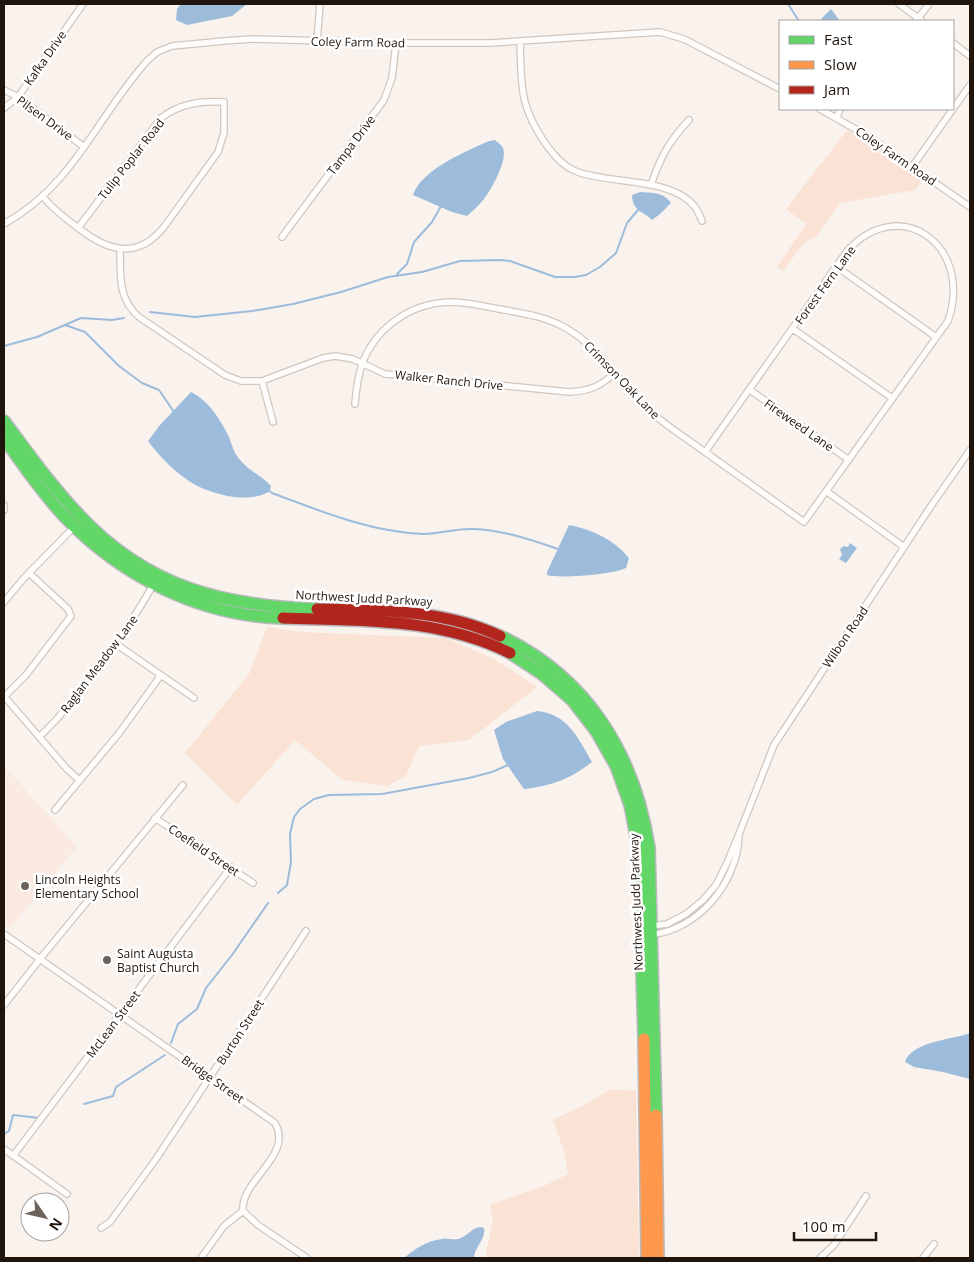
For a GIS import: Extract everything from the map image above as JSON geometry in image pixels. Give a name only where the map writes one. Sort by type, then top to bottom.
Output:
[{"type":"highway","name":"Northwest Judd Parkway","points":[[4,420],[61,496],[78,523],[108,556],[153,585],[189,601],[247,615],[270,618],[419,624],[444,628],[492,644],[535,668],[562,691],[587,718],[604,742],[622,778],[632,809],[636,832],[646,931],[658,1169],[658,1258]]},
{"type":"highway","name":"Northwest Judd Parkway","points":[[4,438],[58,509],[144,568],[170,582],[206,595],[264,607],[401,612],[438,616],[477,626],[500,636],[542,660],[570,683],[594,710],[615,740],[633,778],[640,798],[648,836],[646,931],[647,1258]]},
{"type":"street","name":"Kafka Drive","points":[[4,108],[18,97],[83,4]]},
{"type":"street","points":[[317,41],[320,4]]},
{"type":"street","points":[[899,4],[919,20],[929,4]]},
{"type":"street","name":"Coley Farm Road","points":[[4,224],[24,212],[43,197],[59,180],[141,68],[153,55],[178,44],[224,41],[520,42],[640,32],[669,34],[695,44],[779,88]]},
{"type":"street","points":[[520,42],[522,83],[526,104],[534,124],[557,158],[568,167],[580,172],[651,185],[673,192],[695,207],[702,221]]},
{"type":"street","name":"Tampa Drive","points":[[282,237],[384,100],[392,78],[396,43]]},
{"type":"street","points":[[954,44],[970,56]]},
{"type":"street","points":[[954,108],[970,86]]},
{"type":"street","name":"Pilsen Drive","points":[[4,90],[18,97],[84,147]]},
{"type":"street","name":"Tulip Poplar Road","points":[[78,228],[162,118],[185,105],[209,101],[224,102],[224,133],[214,160],[158,234],[142,245],[120,250]]},
{"type":"street","name":"Coley Farm Road","points":[[822,110],[871,138],[970,207]]},
{"type":"street","points":[[837,117],[840,110]]},
{"type":"street","points":[[912,167],[953,110]]},
{"type":"street","points":[[651,185],[663,154],[672,139],[689,120]]},
{"type":"street","points":[[43,197],[78,228],[100,243],[120,250]]},
{"type":"street","name":"Forest Fern Lane","points":[[705,452],[855,243],[864,235],[893,226],[906,227],[930,236],[947,251],[953,261],[958,279],[956,300],[952,311],[936,337],[804,522]]},
{"type":"street","name":"Walker Ranch Drive","points":[[120,250],[122,293],[134,313],[225,375],[241,381],[262,381],[329,356],[347,357],[385,374],[569,392],[586,391],[607,380],[615,373]]},
{"type":"street","points":[[837,267],[936,337]]},
{"type":"street","name":"Crimson Oak Lane","points":[[355,404],[362,363],[374,342],[398,318],[425,306],[452,302],[527,314],[556,323],[588,344],[648,409],[804,522]]},
{"type":"street","points":[[793,329],[892,398]]},
{"type":"street","points":[[262,381],[273,422]]},
{"type":"street","name":"Fireweed Lane","points":[[750,390],[848,460]]},
{"type":"street","name":"Wilbon Road","points":[[646,931],[668,932],[675,929],[697,916],[721,890],[731,871],[740,834],[774,744],[970,450]]},
{"type":"street","points":[[826,491],[904,547]]},
{"type":"street","points":[[4,505],[4,510]]},
{"type":"street","points":[[4,602],[29,573],[78,523]]},
{"type":"street","points":[[29,573],[68,609],[71,616],[26,675],[4,696],[78,780]]},
{"type":"street","name":"Raglan Meadow Lane","points":[[39,737],[77,697],[138,612],[153,585]]},
{"type":"street","points":[[116,644],[194,698]]},
{"type":"street","points":[[55,810],[78,780],[120,732],[161,675]]},
{"type":"street","points":[[4,1005],[183,785]]},
{"type":"street","name":"Coefield Street","points":[[155,818],[253,883]]},
{"type":"street","name":"McLean Street","points":[[13,1156],[231,867]]},
{"type":"street","name":"Burton Street","points":[[102,1228],[110,1222],[156,1159],[306,931]]},
{"type":"street","name":"Bridge Street","points":[[4,934],[274,1123],[279,1134],[279,1142],[275,1152],[243,1200],[242,1211]]},
{"type":"street","points":[[4,1150],[64,1192]]},
{"type":"street","points":[[820,1258],[834,1245],[866,1196]]},
{"type":"street","points":[[202,1258],[224,1226],[242,1211],[258,1225],[307,1258]]},
{"type":"street","points":[[923,1258],[934,1244]]},
{"type":"shaded area","points":[[847,130],[866,140],[924,179],[915,190],[840,203],[817,236],[803,244],[783,271],[777,267],[806,224],[786,209]]},
{"type":"shaded area","points":[[267,627],[300,632],[445,638],[494,659],[537,687],[469,740],[419,746],[406,776],[387,786],[343,780],[295,740],[237,805],[185,753],[249,674]]},
{"type":"shaded area","name":"Lincoln Heights Elementary School","points":[[4,766],[77,847],[10,928],[4,924]]},
{"type":"shaded area","points":[[611,1089],[636,1091],[639,1258],[485,1258],[493,1221],[490,1205],[546,1185],[568,1174],[565,1154],[553,1120]]},
{"type":"water","points":[[181,4],[247,4],[232,16],[187,25],[176,20],[177,9]]},
{"type":"water","points":[[831,9],[839,20],[820,20]]},
{"type":"water","points":[[495,140],[503,148],[504,153],[501,167],[487,195],[467,216],[452,212],[413,195],[425,177],[445,162],[489,141]]},
{"type":"water","points":[[640,192],[661,195],[671,203],[652,220],[634,205],[632,195]]},
{"type":"water","points":[[191,392],[203,400],[218,417],[239,458],[248,468],[271,486],[270,491],[262,495],[241,497],[218,494],[207,490],[197,486],[178,473],[152,447],[148,441],[160,425]]},
{"type":"water","points":[[569,525],[602,536],[623,551],[629,558],[626,568],[587,575],[547,575]]},
{"type":"water","points":[[850,543],[857,548],[846,563],[839,559],[842,555],[840,549],[844,546],[848,547]]},
{"type":"water","points":[[537,711],[548,713],[564,722],[577,736],[592,762],[560,781],[524,789],[503,759],[494,730],[506,722]]},
{"type":"water","points":[[970,1033],[970,1079],[914,1067],[905,1062],[909,1055],[924,1045]]},
{"type":"water","points":[[481,1227],[484,1228],[484,1232],[474,1258],[404,1258],[426,1244],[442,1239],[459,1239]]},
{"type":"waterway","points":[[788,4],[798,20]]},
{"type":"waterway","points":[[397,274],[407,264],[414,242],[432,222],[441,206]]},
{"type":"waterway","points":[[150,312],[195,317],[252,311],[293,304],[341,292],[388,277],[422,272],[460,261],[510,261],[555,277],[586,275],[600,267],[616,253],[627,223],[638,210]]},
{"type":"waterway","points":[[4,346],[37,337],[81,318],[112,320],[124,318]]},
{"type":"waterway","points":[[65,325],[85,332],[119,366],[142,383],[159,390],[174,412]]},
{"type":"waterway","points":[[268,490],[346,520],[384,529],[423,534],[463,529],[481,529],[525,538],[558,549]]},
{"type":"waterway","points":[[278,893],[287,885],[291,862],[290,834],[294,817],[300,809],[314,799],[329,795],[382,794],[469,778],[492,772],[508,765]]},
{"type":"waterway","points":[[171,1043],[178,1024],[197,1009],[206,988],[232,955],[268,903]]},
{"type":"waterway","points":[[84,1104],[113,1096],[116,1087],[165,1055]]},
{"type":"waterway","points":[[4,1134],[9,1131],[13,1115],[39,1118]]},
{"type":"traffic: fast","points":[[4,421],[40,470],[80,516],[106,540],[132,560],[159,576],[188,588],[218,597],[249,603],[317,609]]},
{"type":"traffic: fast","points":[[4,438],[40,488],[64,516],[86,538],[136,574],[192,601],[222,610],[252,616],[283,618]]},
{"type":"traffic: fast","points":[[500,636],[531,653],[558,673],[581,696],[602,722],[632,780],[642,813],[649,847],[656,1115]]},
{"type":"traffic: fast","points":[[510,653],[542,674],[572,700],[596,731],[616,766],[630,805],[638,846],[644,1039]]},
{"type":"traffic: slow","points":[[644,1039],[647,1258]]},
{"type":"traffic: slow","points":[[656,1115],[658,1258]]},
{"type":"traffic: jam","points":[[317,609],[387,611],[433,616],[478,627],[500,636]]},
{"type":"traffic: jam","points":[[283,618],[370,621],[427,627],[483,641],[510,653]]},
{"type":"place","name":"Lincoln Heights Elementary School","points":[[25,886]]},
{"type":"place","name":"Saint Augusta Baptist Church","points":[[107,960]]}]
